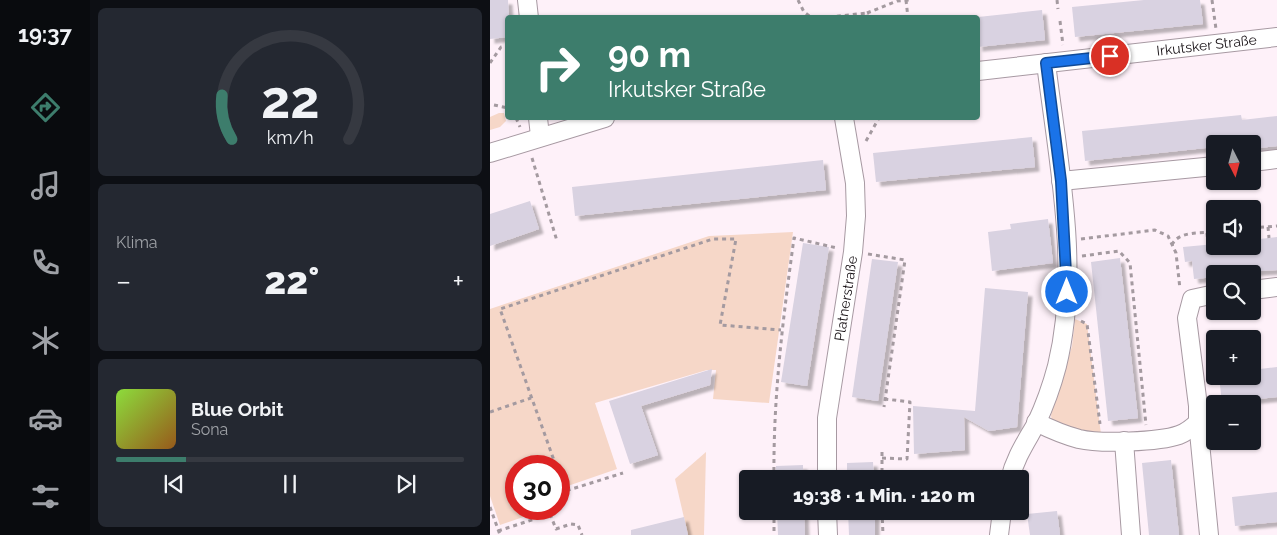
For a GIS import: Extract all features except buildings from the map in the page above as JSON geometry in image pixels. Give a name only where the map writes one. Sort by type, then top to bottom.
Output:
[{"type":"street","points":[[527,0],[529,15]]},
{"type":"street","name":"Irkutsker Straße","points":[[980,71],[1277,37]]},
{"type":"street","points":[[1013,470],[1023,445],[1036,422],[1056,368],[1066,316],[1066,250],[1061,181],[1046,63]]},
{"type":"street","points":[[533,138],[538,120]]},
{"type":"street","points":[[490,153],[533,138],[598,120]]},
{"type":"street","name":"Platnerstraße","points":[[827,470],[826,418],[853,252],[855,192],[844,120]]},
{"type":"street","points":[[1261,161],[1277,159]]},
{"type":"street","points":[[1061,181],[1206,167]]},
{"type":"street","points":[[1261,289],[1277,287]]},
{"type":"street","points":[[1206,296],[1192,299],[1187,325],[1198,406],[1209,535]]},
{"type":"street","points":[[1036,422],[1053,431],[1081,439],[1102,442],[1178,436],[1190,430],[1198,422]]},
{"type":"street","points":[[1124,441],[1131,535]]},
{"type":"street","points":[[827,520],[828,535]]},
{"type":"street","points":[[1000,535],[1001,520]]},
{"type":"path","points":[[798,0],[804,12],[808,15]]},
{"type":"path","points":[[849,15],[868,13],[897,1],[908,0],[908,15]]},
{"type":"path","points":[[1057,0],[1058,9]]},
{"type":"path","points":[[1212,0],[1217,44]]},
{"type":"path","points":[[1060,20],[1061,33]]},
{"type":"path","points":[[490,63],[501,47],[505,46]]},
{"type":"path","points":[[494,106],[505,108]]},
{"type":"path","points":[[533,138],[558,241]]},
{"type":"path","points":[[1261,227],[1277,226]]},
{"type":"path","points":[[1268,227],[1269,238]]},
{"type":"path","points":[[1066,250],[1156,230],[1168,236],[1176,254],[1180,293],[1189,307]]},
{"type":"path","points":[[1172,245],[1175,239],[1182,235],[1206,233]]},
{"type":"path","points":[[774,470],[773,424],[782,330],[794,238],[853,252],[905,260],[884,407]]},
{"type":"path","points":[[552,455],[500,309],[713,239],[736,239],[720,325],[782,330]]},
{"type":"path","points":[[1066,250],[1119,251],[1126,255],[1130,263],[1147,439]]},
{"type":"path","points":[[1066,316],[1087,324],[1100,420]]},
{"type":"path","points":[[490,412],[531,398]]},
{"type":"path","points":[[882,458],[907,459],[910,402],[886,399]]},
{"type":"path","points":[[882,452],[882,470]]},
{"type":"path","points":[[570,489],[623,473]]},
{"type":"path","points":[[490,507],[499,533],[534,520]]},
{"type":"path","points":[[552,520],[556,529],[571,524],[578,525],[582,535]]},
{"type":"path","points":[[774,520],[774,535]]},
{"type":"path","points":[[882,520],[883,535]]},
{"type":"shaded area","points":[[504,113],[506,121],[500,127],[490,130],[490,117]]},
{"type":"shaded area","points":[[793,232],[769,403],[713,399],[716,370],[707,370],[595,403],[617,469],[570,485],[570,455],[505,455],[505,520],[515,520],[500,525],[490,496],[490,309],[709,236]]},
{"type":"shaded area","points":[[1075,319],[1087,324],[1102,442],[1053,431],[1051,415],[1072,346]]},
{"type":"shaded area","points":[[706,452],[704,535],[688,535],[675,479]]},
{"type":"route","points":[[1067,292],[1067,258],[1061,181],[1046,63],[1110,56]]}]
